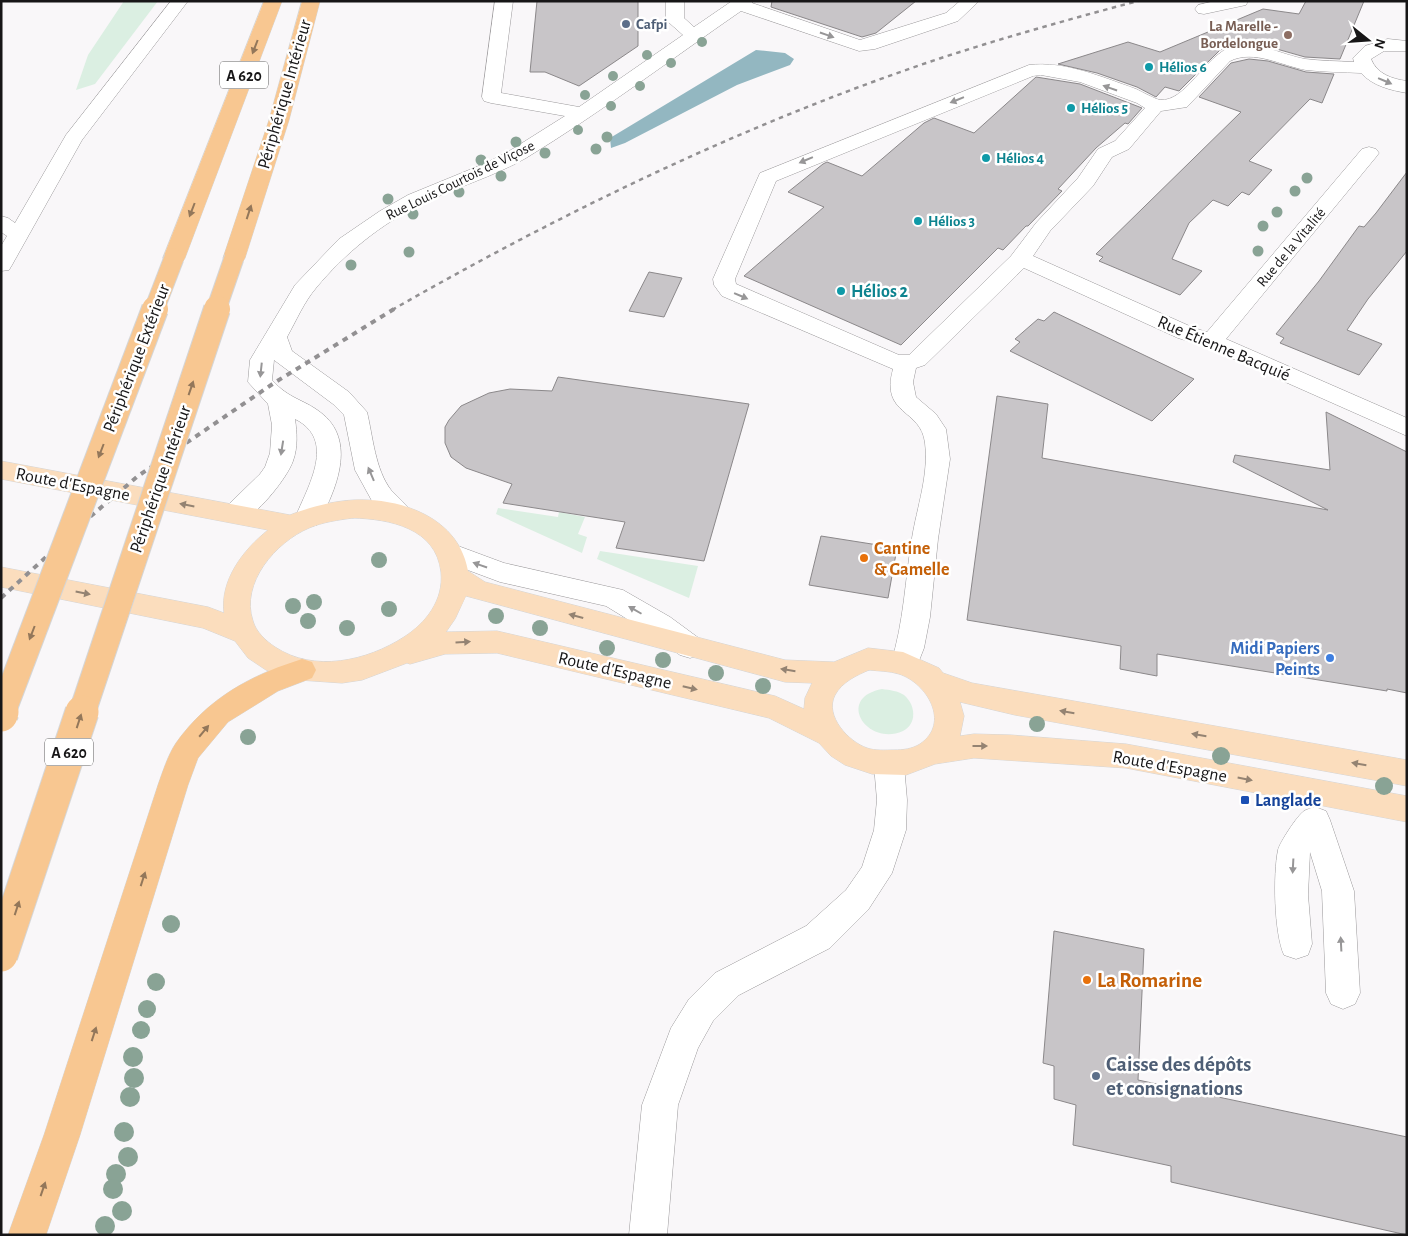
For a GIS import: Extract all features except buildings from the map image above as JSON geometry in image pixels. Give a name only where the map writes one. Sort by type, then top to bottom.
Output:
[{"type":"highway","name":"Périphérique Extérieur","points":[[1,715],[273,1]]},
{"type":"highway","name":"Périphérique Intérieur","points":[[1,955],[234,258],[278,120],[312,3]]},
{"type":"highway","points":[[27,1235],[62,1135],[173,785],[186,752],[218,714],[268,683],[302,670]]},
{"type":"main road","name":"Route d'Espagne","points":[[1,470],[235,514],[300,522]]},
{"type":"main road","points":[[453,565],[453,595],[446,612],[434,628],[418,643],[398,656],[375,665],[351,671],[326,673],[302,670],[277,662],[257,650],[242,633],[236,613],[237,591],[245,570],[259,551],[300,522],[353,509],[376,509],[399,513],[421,522],[439,536],[453,565],[477,590],[786,671],[836,673]]},
{"type":"main road","points":[[1,577],[208,618],[242,633]]},
{"type":"main road","name":"Route d'Espagne","points":[[398,656],[446,643],[497,642],[775,708],[826,733]]},
{"type":"main road","points":[[868,659],[905,662],[922,670],[936,682],[947,699],[950,718],[945,737],[932,752],[919,759],[889,765],[864,760],[842,749],[826,733],[820,717],[820,700],[825,685],[836,673],[851,664],[868,659]]},
{"type":"main road","name":"Route d'Espagne","points":[[936,682],[971,694],[1015,703],[1407,773]]},
{"type":"main road","name":"Route d'Espagne","points":[[932,752],[974,746],[1126,756],[1407,808]]},
{"type":"street","points":[[1,265],[9,229],[34,210],[72,139],[180,1]]},
{"type":"street","points":[[504,1],[491,97],[582,113]]},
{"type":"street","points":[[675,1],[675,20],[693,35]]},
{"type":"street","points":[[742,3],[859,46],[869,45],[952,17],[971,1]]},
{"type":"street","points":[[1204,9],[1240,1]]},
{"type":"street","name":"Rue Louis Courtois de Viçose","points":[[300,522],[326,473],[330,456],[328,436],[313,418],[279,400],[260,382],[262,360],[306,285],[347,244],[387,215],[415,199],[493,167],[518,154],[582,113],[742,3]]},
{"type":"street","points":[[1407,46],[1381,46],[1368,50],[1362,58],[1365,68],[1376,77],[1407,87]]},
{"type":"street","points":[[1155,106],[1122,145],[1105,153],[1086,182],[1043,227],[1024,252],[1022,259],[917,360],[906,363],[895,362],[730,291],[725,285],[724,279],[766,177],[1038,68],[1060,71],[1144,99],[1155,106],[1180,103],[1224,57],[1236,51],[1253,51],[1306,64],[1365,68]]},
{"type":"street","name":"Rue de la Vitalité","points":[[1212,341],[1370,153]]},
{"type":"street","name":"Rue Étienne Bacquié","points":[[1022,259],[1186,333],[1212,341],[1407,428]]},
{"type":"street","points":[[275,335],[282,355],[341,398],[355,412],[368,470],[381,495],[399,513]]},
{"type":"street","points":[[905,662],[912,642],[918,610],[925,540],[938,457],[935,432],[923,415],[905,401],[901,382],[906,363]]},
{"type":"street","points":[[235,514],[277,469],[284,446],[279,400]]},
{"type":"street","points":[[648,1235],[660,1105],[683,1040],[701,1010],[728,984],[818,938],[857,900],[876,873],[890,830],[892,800],[889,765]]},
{"type":"street","points":[[1296,944],[1292,895],[1294,849],[1315,820],[1338,891],[1343,993]]},
{"type":"green space","points":[[124,1],[158,1],[95,84],[76,90],[88,55]]},
{"type":"green space","points":[[498,508],[558,517],[559,512],[585,517],[578,534],[587,537],[582,553],[496,514]]},
{"type":"green space","points":[[600,551],[698,566],[689,598],[597,559]]},
{"type":"green space","points":[[882,689],[904,695],[911,704],[913,719],[908,728],[903,731],[890,734],[878,732],[868,727],[861,719],[858,710],[860,702],[868,694]]},
{"type":"water","points":[[756,50],[785,53],[794,59],[790,65],[737,85],[625,143],[611,148],[610,138]]},
{"type":"railway","points":[[392,310],[457,273],[590,204],[725,141],[794,112],[935,60],[1036,29],[1138,1]]},
{"type":"railway","points":[[1,598],[138,476],[274,383],[394,309]]},
{"type":"place","name":"Cafpi","points":[[626,24]]},
{"type":"place","name":"La Marelle - Bordelongue","points":[[1288,35]]},
{"type":"place","name":"Hélios 6","points":[[1149,67]]},
{"type":"place","name":"Hélios 5","points":[[1071,108]]},
{"type":"place","name":"Hélios 4","points":[[986,158]]},
{"type":"place","name":"Hélios 3","points":[[918,221]]},
{"type":"place","name":"Hélios 2","points":[[841,291]]},
{"type":"place","name":"Cantine & Gamelle","points":[[864,558]]},
{"type":"place","name":"Midi Papiers Peints","points":[[1330,658]]},
{"type":"place","name":"Langlade","points":[[1245,800]]},
{"type":"place","name":"La Romarine","points":[[1087,980]]},
{"type":"place","name":"Caisse des dépôts et consignations","points":[[1096,1076]]}]
